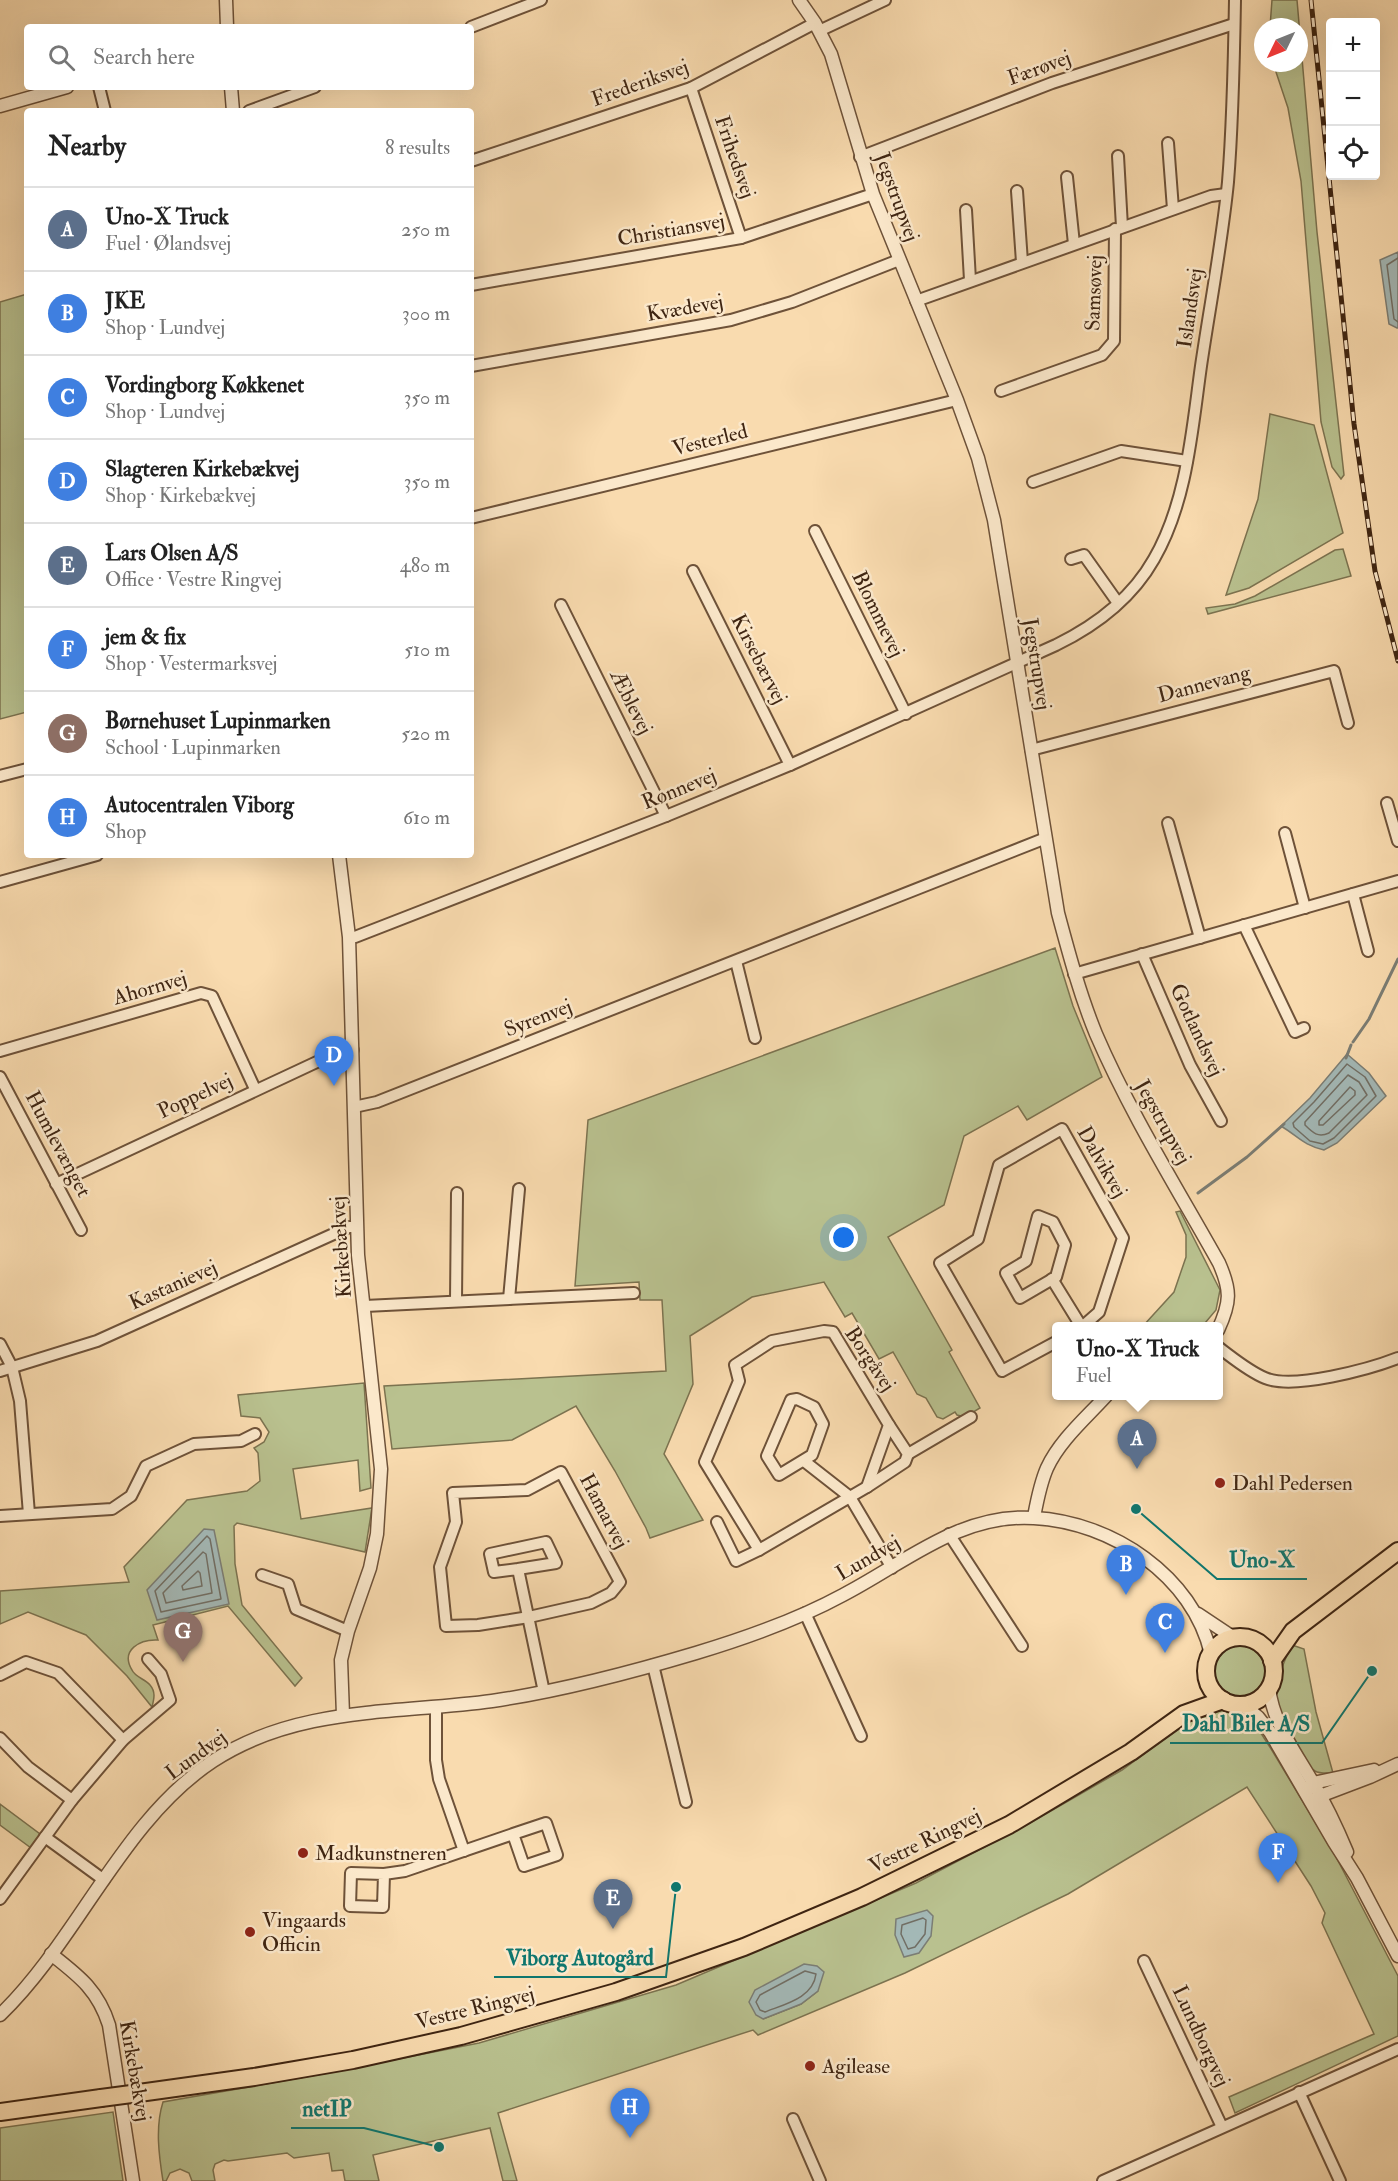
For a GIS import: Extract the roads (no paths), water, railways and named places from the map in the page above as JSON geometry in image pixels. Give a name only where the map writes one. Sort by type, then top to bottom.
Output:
[{"type":"main road","points":[[1272,1661],[1293,1631],[1398,1551]]},
{"type":"main road","points":[[1256,1642],[1293,1631]]},
{"type":"main road","points":[[1234,1638],[1245,1638],[1256,1642],[1266,1650],[1272,1661],[1273,1675],[1269,1688],[1258,1700],[1243,1705],[1223,1700],[1212,1691],[1207,1678],[1206,1666],[1211,1654],[1220,1643],[1234,1638]]},
{"type":"main road","name":"Vestre Ringvej","points":[[1184,1714],[1207,1678]]},
{"type":"main road","name":"Vestre Ringvej","points":[[0,2112],[254,2077],[353,2060],[460,2036],[616,1992],[744,1947],[862,1897],[1009,1825],[1131,1752],[1184,1714],[1223,1700]]},
{"type":"street","points":[[226,0],[227,24]]},
{"type":"street","points":[[474,26],[541,0]]},
{"type":"street","name":"Jegstrupvej","points":[[799,0],[831,54],[860,157],[873,194],[957,400],[978,458],[994,520],[1058,913],[1074,974],[1095,1032],[1115,1076],[1219,1263],[1227,1283],[1228,1302],[1221,1322]]},
{"type":"street","name":"Frederiksvej","points":[[474,159],[691,88],[817,27],[885,0]]},
{"type":"street","name":"Islandsvej","points":[[1017,663],[1076,635],[1118,603],[1138,582],[1154,559],[1168,528],[1187,461],[1226,194],[1233,106],[1235,0]]},
{"type":"street","name":"Færøvej","points":[[860,157],[1052,83],[1234,24]]},
{"type":"street","name":"Frihedsvej","points":[[691,88],[741,238]]},
{"type":"street","points":[[0,106],[56,90]]},
{"type":"street","points":[[100,90],[104,108]]},
{"type":"street","points":[[231,90],[233,108]]},
{"type":"street","points":[[257,108],[307,90]]},
{"type":"street","points":[[1168,143],[1173,209]]},
{"type":"street","name":"Samsøvej","points":[[1001,391],[1102,355],[1114,341],[1119,228],[1118,156]]},
{"type":"street","points":[[1067,177],[1074,244]]},
{"type":"street","points":[[1017,191],[1022,262]]},
{"type":"street","name":"Christiansvej","points":[[474,284],[741,238],[873,194]]},
{"type":"street","points":[[916,300],[1211,196],[1226,194]]},
{"type":"street","points":[[966,210],[970,280]]},
{"type":"street","name":"Kvædevej","points":[[474,365],[731,320],[792,302],[899,260]]},
{"type":"street","name":"Vesterled","points":[[474,517],[957,400]]},
{"type":"street","points":[[1033,482],[1121,451],[1187,461]]},
{"type":"street","name":"Blommevej","points":[[815,531],[906,714]]},
{"type":"street","points":[[1071,559],[1084,555],[1118,603]]},
{"type":"street","name":"Kirsebærvej","points":[[693,571],[790,765]]},
{"type":"street","name":"Æblevej","points":[[561,604],[666,816]]},
{"type":"street","name":"Rønnevej","points":[[349,937],[355,937],[666,816],[790,765],[1017,663]]},
{"type":"street","name":"Dannevang","points":[[1031,750],[1334,671],[1348,723]]},
{"type":"street","points":[[0,776],[24,771]]},
{"type":"street","points":[[1387,803],[1398,842]]},
{"type":"street","points":[[1168,823],[1200,938]]},
{"type":"street","points":[[1285,833],[1305,908]]},
{"type":"street","name":"Syrenvej","points":[[354,1107],[376,1102],[1046,838]]},
{"type":"street","points":[[0,882],[86,858]]},
{"type":"street","name":"Kirkebækvej","points":[[339,858],[349,937],[358,1255],[381,1469],[377,1534],[370,1568],[348,1631],[341,1660],[343,1715]]},
{"type":"street","points":[[1074,974],[1398,881]]},
{"type":"street","points":[[1353,894],[1368,951]]},
{"type":"street","points":[[1244,925],[1295,1032],[1304,1028]]},
{"type":"street","name":"Gotlandsvej","points":[[1142,954],[1190,1065],[1221,1121]]},
{"type":"street","points":[[736,961],[754,1038]]},
{"type":"street","name":"Ahornvej","points":[[0,1051],[201,993],[212,996],[255,1089]]},
{"type":"street","name":"Poppelvej","points":[[56,1184],[255,1089],[336,1053],[353,1050]]},
{"type":"street","name":"Humlevænget","points":[[0,1077],[81,1230]]},
{"type":"street","name":"Dalvikvej","points":[[1052,1344],[1002,1371],[940,1263],[978,1239],[999,1165],[1062,1129],[1123,1238],[1099,1312],[1087,1322]]},
{"type":"street","points":[[510,1299],[519,1189]]},
{"type":"street","points":[[456,1301],[457,1193]]},
{"type":"street","points":[[1038,1216],[1053,1222],[1065,1245],[1056,1276],[1053,1279],[1020,1298],[1006,1273],[1026,1261],[1038,1216]]},
{"type":"street","name":"Kastanievej","points":[[0,1371],[97,1341],[350,1227],[357,1227]]},
{"type":"street","name":"Dalvikvej","points":[[1053,1279],[1080,1322]]},
{"type":"street","points":[[365,1306],[634,1293]]},
{"type":"street","name":"Borgåvej","points":[[759,1550],[705,1462],[739,1381],[735,1365],[772,1341],[824,1331],[834,1332],[908,1454]]},
{"type":"street","points":[[0,1344],[12,1367],[20,1401],[29,1514]]},
{"type":"street","points":[[1223,1351],[1248,1369],[1267,1379],[1292,1383],[1377,1366],[1398,1358]]},
{"type":"street","points":[[797,1399],[814,1407],[823,1424],[812,1455],[804,1461],[779,1475],[767,1456],[791,1400],[797,1399]]},
{"type":"street","points":[[1034,1517],[1040,1488],[1048,1467],[1064,1442],[1102,1400]]},
{"type":"street","points":[[717,1522],[736,1561],[867,1487],[905,1462],[908,1454],[971,1417]]},
{"type":"street","name":"Borgåvej","points":[[867,1487],[889,1425]]},
{"type":"street","points":[[0,1516],[112,1509],[131,1496],[146,1466],[194,1444],[241,1441],[255,1434]]},
{"type":"street","points":[[804,1461],[850,1497],[892,1568]]},
{"type":"street","name":"Hamarvej","points":[[561,1472],[620,1582],[611,1593],[591,1603],[529,1617],[478,1625],[446,1626],[440,1567],[456,1522],[453,1493],[527,1490],[561,1472]]},
{"type":"street","name":"Lundvej","points":[[0,2015],[51,1954],[159,1808],[210,1762],[236,1747],[299,1723],[343,1715],[436,1707],[544,1692],[653,1665],[751,1636],[842,1596],[949,1534],[975,1524],[1001,1519],[1034,1517],[1068,1522],[1117,1540],[1144,1557],[1170,1580],[1197,1614],[1206,1633],[1211,1654]]},
{"type":"street","points":[[949,1534],[1022,1646]]},
{"type":"street","points":[[546,1542],[556,1563],[518,1569],[494,1572],[489,1554],[546,1542]]},
{"type":"street","points":[[518,1569],[544,1692]]},
{"type":"street","points":[[262,1575],[288,1584],[297,1609],[348,1631]]},
{"type":"street","points":[[805,1613],[861,1736]]},
{"type":"street","name":"Lundvej","points":[[1197,1614],[1234,1638]]},
{"type":"street","points":[[1,1895],[72,1800],[123,1740],[170,1700],[161,1674],[148,1659]]},
{"type":"street","points":[[0,1675],[26,1662],[58,1673],[123,1740]]},
{"type":"street","points":[[653,1665],[686,1802]]},
{"type":"street","points":[[1269,1688],[1277,1722],[1398,1956]]},
{"type":"street","points":[[1243,1705],[1258,1717],[1309,1787]]},
{"type":"street","points":[[436,1707],[436,1760],[439,1779],[464,1851]]},
{"type":"street","points":[[0,1738],[27,1767],[72,1800]]},
{"type":"street","points":[[1309,1787],[1394,1766]]},
{"type":"street","points":[[1316,1800],[1394,1766]]},
{"type":"street","points":[[384,1874],[405,1870],[464,1851],[513,1834],[546,1823],[557,1855],[524,1866],[513,1834]]},
{"type":"street","points":[[45,1837],[104,1880]]},
{"type":"street","name":"Kirkebækvej","points":[[51,1954],[90,1987],[105,2011],[111,2036],[133,2181]]},
{"type":"street","name":"Lundborgvej","points":[[1144,1961],[1222,2127]]},
{"type":"street","points":[[1103,2181],[1398,2049]]},
{"type":"street","points":[[1299,2092],[1340,2181]]},
{"type":"street","points":[[793,2119],[820,2181]]},
{"type":"water","points":[[1398,252],[1397,328],[1389,324],[1380,260]]},
{"type":"water","points":[[1347,1054],[1369,1073],[1386,1096],[1337,1143],[1324,1150],[1306,1143],[1281,1126],[1310,1098]]},
{"type":"water","points":[[204,1529],[214,1530],[229,1604],[157,1620],[147,1590]]},
{"type":"water","points":[[927,1910],[933,1916],[931,1936],[919,1953],[904,1957],[895,1935],[896,1919]]},
{"type":"water","points":[[804,1964],[817,1966],[824,1972],[818,1991],[801,2004],[763,2019],[756,2015],[749,2002],[755,1990]]},
{"type":"waterway","points":[[1353,1042],[1369,1019],[1398,959]]},
{"type":"waterway","points":[[1346,1058],[1351,1045]]},
{"type":"waterway","points":[[1198,1193],[1247,1157],[1284,1124]]},
{"type":"railway","points":[[1311,0],[1354,424],[1375,571],[1398,661]]},
{"type":"place","name":"Slagteren Kirkebækvej","points":[[334,1086]]},
{"type":"place","name":"Uno-X Truck","points":[[1137,1469]]},
{"type":"place","name":"Dahl Pedersen","points":[[1220,1483]]},
{"type":"place","name":"Uno-X","points":[[1136,1509]]},
{"type":"place","name":"JKE","points":[[1126,1595]]},
{"type":"place","name":"Vordingborg Køkkenet","points":[[1165,1653]]},
{"type":"place","name":"Børnehuset Lupinmarken","points":[[183,1662]]},
{"type":"place","name":"Dahl Biler A/S","points":[[1372,1671]]},
{"type":"place","name":"Madkunstneren","points":[[303,1853]]},
{"type":"place","name":"jem & fix","points":[[1278,1883]]},
{"type":"place","name":"Viborg Autogård","points":[[676,1887]]},
{"type":"place","name":"Lars Olsen A/S","points":[[613,1929]]},
{"type":"place","name":"Vingaards Officin","points":[[250,1932]]},
{"type":"place","name":"Agilease","points":[[810,2066]]},
{"type":"place","name":"Autocentralen Viborg","points":[[630,2138]]},
{"type":"place","name":"netIP","points":[[439,2147]]}]
